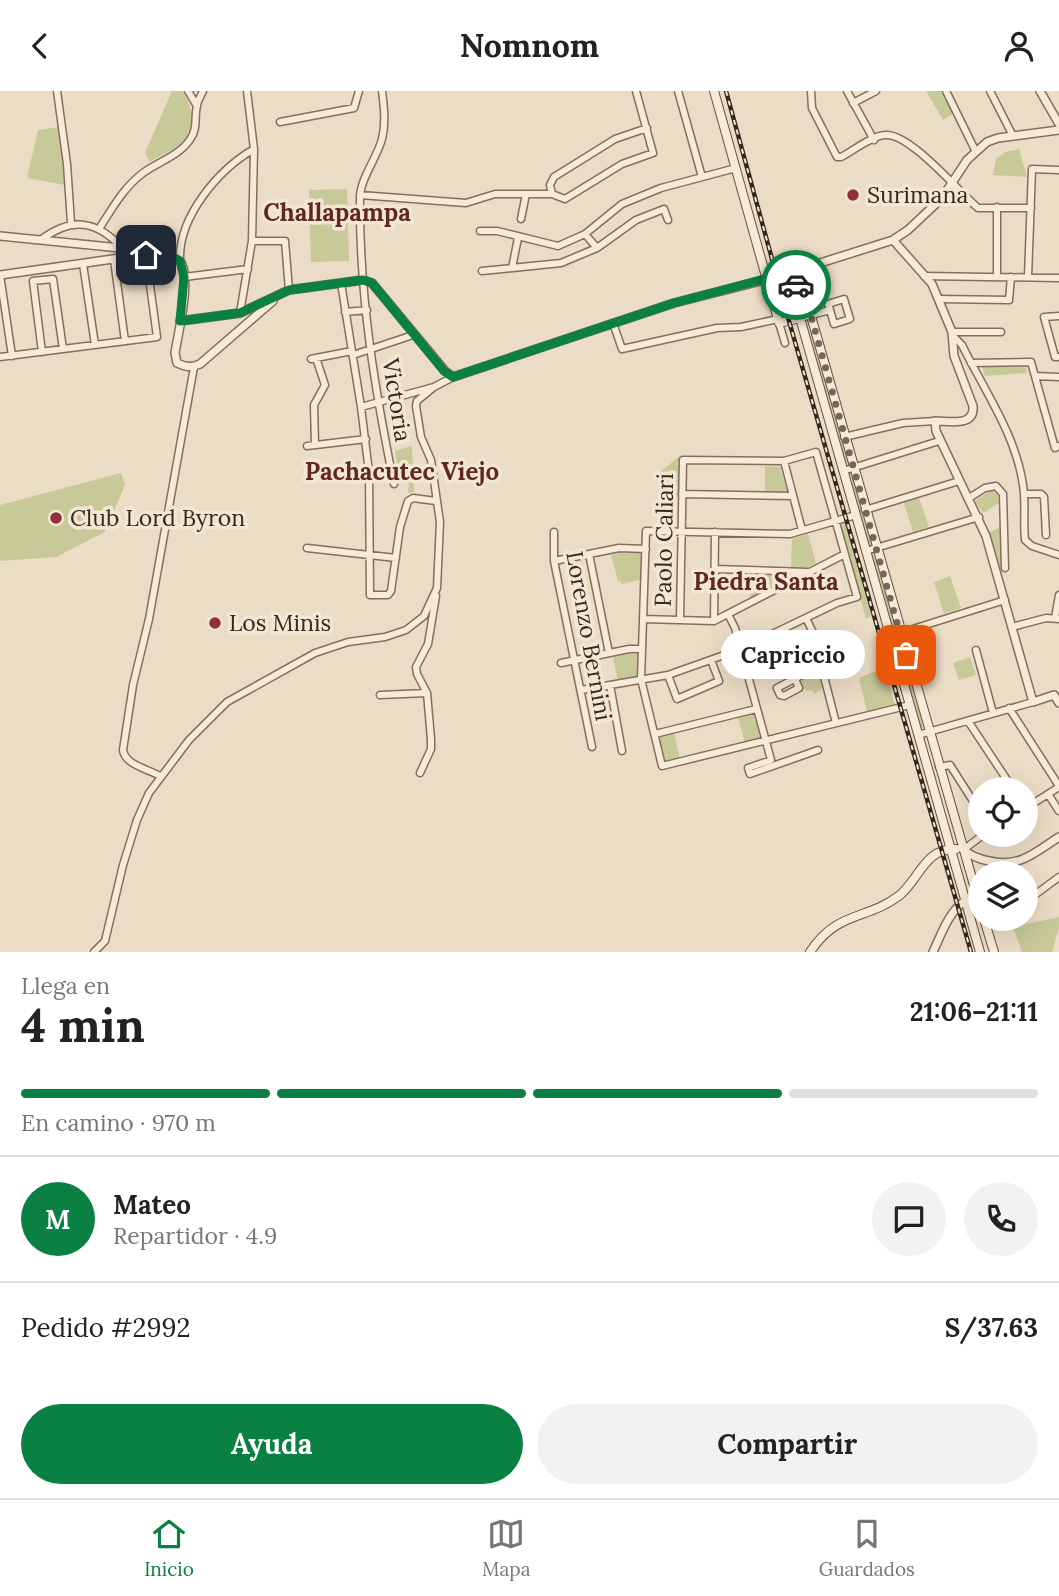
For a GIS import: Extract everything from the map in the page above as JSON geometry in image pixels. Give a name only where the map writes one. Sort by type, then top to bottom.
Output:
[{"type":"main road","points":[[714,91],[779,321],[800,318],[968,910]]},
{"type":"main road","points":[[768,279],[797,270],[798,288]]},
{"type":"main road","points":[[787,273],[798,288],[811,316],[929,734],[968,861]]},
{"type":"main road","points":[[810,952],[829,928],[898,896],[934,855],[951,849],[963,849]]},
{"type":"main road","points":[[974,931],[980,952]]},
{"type":"main road","points":[[988,931],[994,952]]},
{"type":"street","points":[[57,91],[67,164],[71,223]]},
{"type":"street","points":[[188,91],[197,106]]},
{"type":"street","points":[[99,229],[118,198],[131,184],[144,172],[181,150],[193,136],[197,123],[197,106],[203,91]]},
{"type":"street","points":[[240,313],[253,241],[254,149],[247,91]]},
{"type":"street","points":[[280,121],[354,109],[359,91]]},
{"type":"street","points":[[382,91],[382,140],[360,195],[466,204],[488,195],[552,194],[565,199],[622,164],[653,153],[636,91]]},
{"type":"street","points":[[678,91],[702,177]]},
{"type":"street","points":[[811,91],[812,108],[837,157],[882,135],[892,135],[922,152],[952,185],[978,208],[1031,208]]},
{"type":"street","points":[[847,91],[874,140]]},
{"type":"street","points":[[857,91],[861,99]]},
{"type":"street","points":[[853,103],[876,91]]},
{"type":"street","points":[[946,91],[975,150]]},
{"type":"street","points":[[990,91],[1013,136]]},
{"type":"street","points":[[1040,91],[1059,124]]},
{"type":"street","points":[[552,194],[550,185],[554,177],[615,139],[647,128]]},
{"type":"street","points":[[797,270],[892,240],[933,208],[975,150],[986,142],[1059,130]]},
{"type":"street","points":[[254,149],[212,185],[190,216],[179,245],[184,277],[175,360],[185,366],[194,367],[200,364],[281,293]]},
{"type":"street","points":[[480,231],[497,231],[558,246],[584,234],[622,204],[661,188],[736,168]]},
{"type":"street","points":[[1028,278],[1032,169],[1059,170]]},
{"type":"street","points":[[521,219],[526,194]]},
{"type":"street","name":"Victoria","points":[[360,195],[363,280],[377,402],[394,484]]},
{"type":"street","points":[[997,207],[997,277]]},
{"type":"street","points":[[482,271],[561,263],[597,248],[636,220],[664,209],[668,221]]},
{"type":"street","points":[[42,239],[61,226],[71,223],[99,229],[123,249]]},
{"type":"street","points":[[584,234],[597,248]]},
{"type":"street","points":[[0,236],[160,252],[180,261]]},
{"type":"street","points":[[512,268],[519,237]]},
{"type":"street","points":[[844,437],[903,423],[962,422],[970,419],[973,414],[954,356],[953,335],[939,299],[932,284],[892,240]]},
{"type":"street","points":[[253,241],[285,241],[289,290]]},
{"type":"street","points":[[12,356],[0,275],[160,252]]},
{"type":"street","points":[[0,357],[157,337],[146,255]]},
{"type":"street","points":[[114,260],[125,341]]},
{"type":"street","points":[[83,264],[95,345]]},
{"type":"street","points":[[184,277],[248,269]]},
{"type":"street","points":[[924,276],[1059,278]]},
{"type":"street","points":[[939,299],[1009,300],[1011,277]]},
{"type":"street","points":[[42,352],[33,281],[53,279],[63,349]]},
{"type":"street","points":[[420,773],[430,749],[427,693],[416,667],[428,644],[436,591],[440,522],[431,460],[421,437],[417,401],[434,387],[453,377],[674,303],[768,279]]},
{"type":"street","points":[[180,321],[240,313],[289,290],[363,280],[372,283],[444,371],[453,377]]},
{"type":"street","points":[[341,282],[366,439],[369,472],[370,595],[388,595],[391,591],[400,527],[408,501],[413,498],[436,501]]},
{"type":"street","points":[[345,312],[367,310]]},
{"type":"street","points":[[800,318],[830,310]]},
{"type":"street","points":[[1059,316],[1044,317],[1055,356],[1059,357]]},
{"type":"street","points":[[613,323],[622,349],[717,328],[779,321],[785,343]]},
{"type":"street","points":[[953,335],[1001,332]]},
{"type":"street","points":[[315,445],[314,405],[325,385],[314,358],[371,350],[413,335]]},
{"type":"street","points":[[953,335],[962,345],[1011,441],[1024,494],[1025,540],[1032,546],[1059,555]]},
{"type":"street","points":[[971,363],[1031,362],[1057,447]]},
{"type":"street","points":[[160,776],[128,761],[123,750],[194,367]]},
{"type":"street","points":[[1035,376],[1059,377]]},
{"type":"street","points":[[361,407],[434,387]]},
{"type":"street","points":[[935,421],[939,440],[979,517],[1034,702]]},
{"type":"street","points":[[307,446],[366,439]]},
{"type":"street","points":[[843,471],[939,440]]},
{"type":"street","points":[[581,690],[668,675],[741,649],[837,603],[857,597],[816,452],[784,461],[802,530]]},
{"type":"street","name":"Paolo Caliari","points":[[680,620],[683,460],[784,461]]},
{"type":"street","points":[[369,472],[391,472]]},
{"type":"street","points":[[865,510],[959,481]]},
{"type":"street","points":[[969,498],[985,488],[996,486],[1003,493],[1005,568]]},
{"type":"street","points":[[682,494],[793,496]]},
{"type":"street","points":[[1024,494],[1041,494],[1044,497],[1046,535]]},
{"type":"street","points":[[856,515],[790,534],[646,531],[641,680],[662,766],[910,705]]},
{"type":"street","points":[[866,551],[979,517]]},
{"type":"street","name":"Lorenzo Bernini","points":[[555,532],[554,561],[592,747]]},
{"type":"street","points":[[713,621],[715,532]]},
{"type":"street","points":[[307,548],[396,558]]},
{"type":"street","points":[[554,561],[619,548],[646,549]]},
{"type":"street","points":[[589,554],[609,653]]},
{"type":"street","points":[[643,619],[713,621],[845,554]]},
{"type":"street","points":[[715,569],[808,572]]},
{"type":"street","points":[[94,952],[105,941],[123,865],[137,820],[149,793],[189,740],[227,702],[315,653],[348,642],[385,637],[406,630],[424,616],[436,591]]},
{"type":"street","points":[[1012,627],[1046,618],[1057,619],[1059,595]]},
{"type":"street","points":[[890,634],[1005,600]]},
{"type":"street","points":[[727,614],[735,628],[771,759],[748,768],[750,774],[818,750]]},
{"type":"street","points":[[806,618],[818,643]]},
{"type":"street","points":[[561,663],[629,649],[642,649]]},
{"type":"street","points":[[976,650],[993,713]]},
{"type":"street","points":[[795,679],[846,652]]},
{"type":"street","points":[[668,675],[677,699],[719,681],[711,660]]},
{"type":"street","points":[[821,665],[836,723]]},
{"type":"street","points":[[610,685],[622,751]]},
{"type":"street","points":[[380,695],[427,693]]},
{"type":"street","points":[[918,735],[929,734],[1056,695],[1059,703]]},
{"type":"street","points":[[1009,708],[1059,787],[1038,800]]},
{"type":"street","points":[[654,734],[756,709]]},
{"type":"street","points":[[968,721],[1005,777]]},
{"type":"street","points":[[939,767],[950,765],[968,793]]},
{"type":"street","points":[[1048,794],[1059,811]]},
{"type":"street","points":[[1020,861],[1059,837]]},
{"type":"street","points":[[968,846],[963,849],[970,855],[991,861]]},
{"type":"street","points":[[1038,893],[1059,877]]},
{"type":"street","points":[[933,952],[958,906],[965,901]]},
{"type":"green space","points":[[172,91],[182,91],[189,104],[192,118],[189,132],[177,147],[150,162],[145,153]]},
{"type":"green space","points":[[926,91],[941,91],[953,114],[943,120]]},
{"type":"green space","points":[[59,127],[66,185],[27,178],[38,130]]},
{"type":"green space","points":[[1019,149],[1027,177],[993,175],[996,159],[1005,152]]},
{"type":"green space","points":[[347,189],[349,261],[311,262],[309,190]]},
{"type":"green space","points":[[807,323],[848,463],[845,463],[805,324]]},
{"type":"green space","points":[[982,367],[1026,367],[1027,373],[985,376]]},
{"type":"green space","points":[[412,446],[414,492],[408,493],[409,484],[400,482],[395,451]]},
{"type":"green space","points":[[681,455],[679,496],[660,496],[659,473]]},
{"type":"green space","points":[[765,466],[780,467],[788,493],[765,493]]},
{"type":"green space","name":"Club Lord Byron","points":[[121,473],[125,485],[105,532],[56,557],[0,561],[0,505]]},
{"type":"green space","points":[[851,473],[872,544],[868,545],[848,475]]},
{"type":"green space","points":[[993,489],[1001,502],[983,513],[975,501]]},
{"type":"green space","points":[[918,495],[929,527],[913,532],[903,500]]},
{"type":"green space","points":[[845,522],[871,616],[866,619],[839,524]]},
{"type":"green space","points":[[1002,526],[1004,566],[998,568],[987,534]]},
{"type":"green space","points":[[808,534],[816,563],[804,569],[791,569],[792,539]]},
{"type":"green space","points":[[642,553],[642,579],[622,584],[618,581],[611,555]]},
{"type":"green space","points":[[870,555],[874,555],[896,628],[892,629]]},
{"type":"green space","points":[[750,575],[753,575],[791,576],[750,598]]},
{"type":"green space","points":[[950,576],[961,608],[944,614],[934,582]]},
{"type":"green space","points":[[779,638],[791,662],[752,680],[745,653]]},
{"type":"green space","points":[[898,638],[924,727],[919,729],[895,639]]},
{"type":"green space","points":[[638,654],[637,678],[618,682],[613,657]]},
{"type":"green space","points":[[970,657],[976,675],[959,680],[953,663]]},
{"type":"green space","points":[[885,667],[895,705],[867,712],[859,678]]},
{"type":"green space","points":[[820,670],[825,687],[814,694],[812,690],[806,691],[800,681]]},
{"type":"green space","points":[[754,713],[761,739],[745,743],[738,718]]},
{"type":"green space","points":[[674,733],[680,758],[664,763],[657,737]]},
{"type":"green space","points":[[1059,917],[1059,928],[1052,952],[1022,952],[1014,931],[1038,931],[1038,922]]},
{"type":"railway","points":[[726,91],[789,321],[971,952]]},
{"type":"way so far","points":[[796,285],[811,316],[906,655]]},
{"type":"place","name":"Surimana","points":[[853,195]]},
{"type":"place","name":"Club Lord Byron","points":[[56,518]]},
{"type":"place","name":"Los Minis","points":[[215,623]]},
{"type":"place","name":"Capriccio","points":[[906,655]]},
{"type":"district","name":"Challapampa","points":[[337,213]]},
{"type":"district","name":"Pachacutec Viejo","points":[[402,472]]},
{"type":"district","name":"Piedra Santa","points":[[766,582]]},
{"type":"route","points":[[146,255],[166,253],[180,261],[184,291],[180,321],[240,313],[289,290],[363,280],[372,283],[444,371],[453,377],[674,303],[787,273],[796,285]]}]
